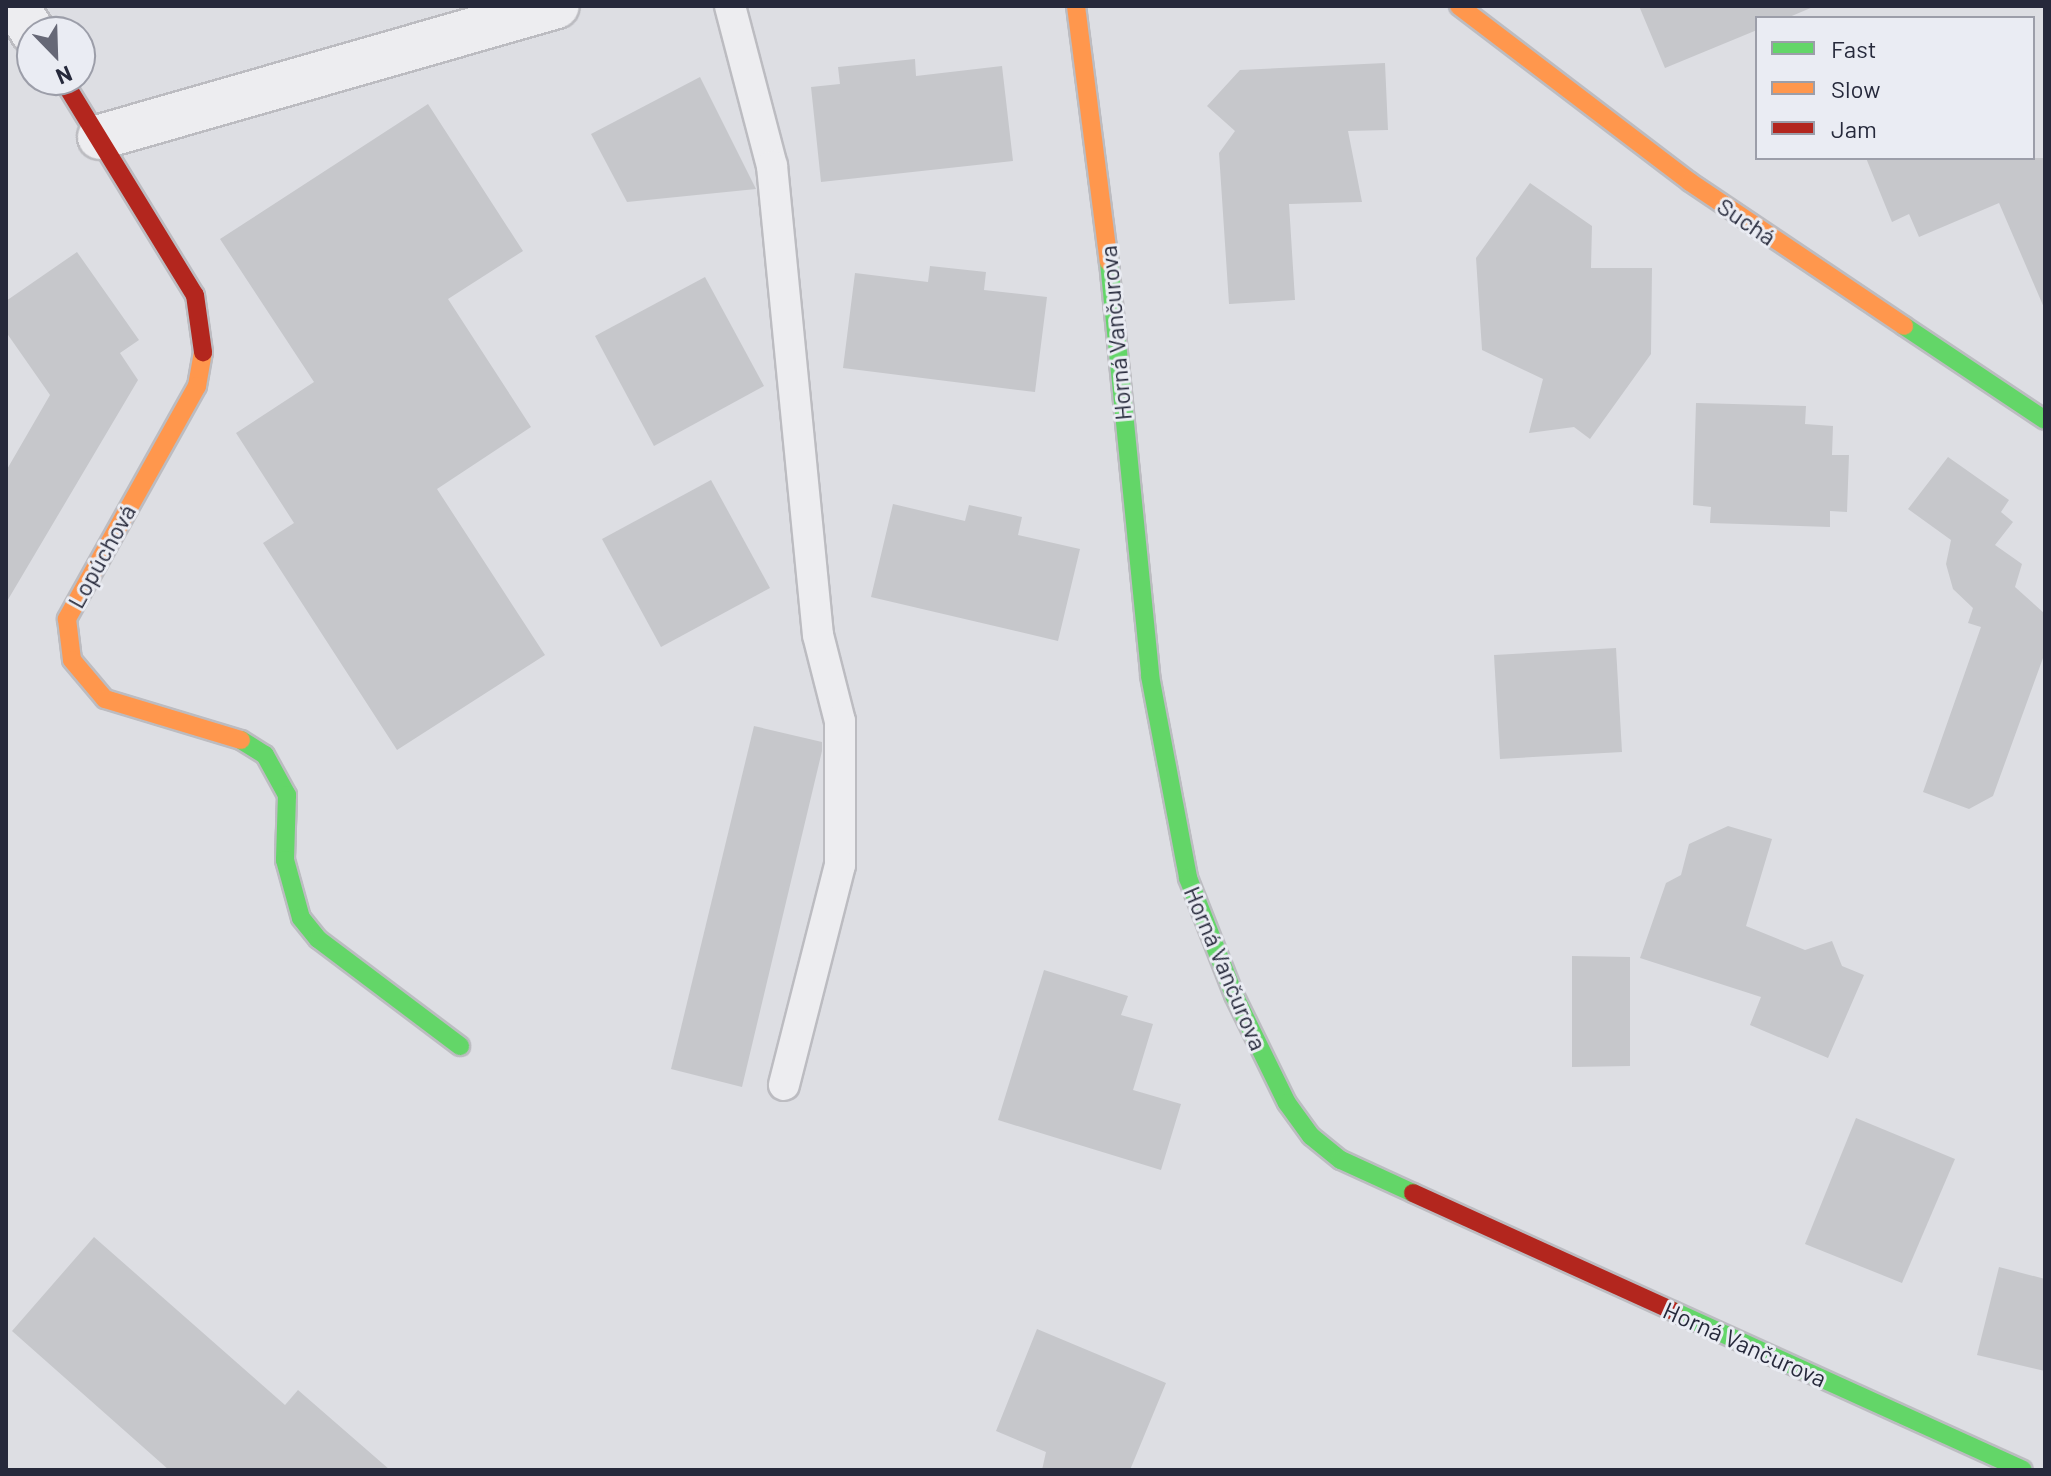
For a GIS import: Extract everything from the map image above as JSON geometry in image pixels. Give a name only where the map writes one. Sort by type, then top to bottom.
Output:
[{"type":"street","points":[[100,137],[557,6]]},
{"type":"street","name":"Horná Vančurova","points":[[1076,6],[1095,116],[1150,676],[1188,878],[1234,995],[1287,1103],[1311,1136],[1341,1160],[2023,1470]]},
{"type":"street","name":"Suchá","points":[[1459,6],[1690,182],[2045,420]]},
{"type":"street","name":"Lopúchová","points":[[73,96],[195,295],[205,339],[197,386],[74,597],[67,619],[72,660],[105,699],[246,742],[265,755],[287,795],[285,860],[301,918],[318,939],[460,1046]]},
{"type":"lane","points":[[730,6],[772,166],[818,635],[840,721],[840,865],[784,1085]]},
{"type":"building","points":[[1639,6],[1813,6],[1792,16],[1755,16],[1755,31],[1665,68]]},
{"type":"building","points":[[915,59],[916,76],[1002,66],[1013,161],[821,182],[811,87],[840,84],[838,67]]},
{"type":"building","points":[[1385,63],[1388,130],[1348,131],[1362,202],[1289,204],[1295,300],[1229,304],[1219,153],[1235,131],[1207,106],[1240,70]]},
{"type":"building","points":[[700,77],[756,189],[627,202],[591,134]]},
{"type":"building","points":[[428,104],[523,251],[448,299],[531,427],[437,489],[545,655],[397,750],[263,543],[294,523],[236,433],[314,382],[220,239]]},
{"type":"building","points":[[2045,158],[2045,310],[1999,203],[1919,237],[1909,214],[1892,222],[1867,160]]},
{"type":"building","points":[[1530,183],[1592,226],[1591,268],[1652,268],[1651,354],[1590,439],[1574,427],[1529,433],[1543,379],[1482,350],[1476,258]]},
{"type":"building","points":[[77,252],[139,340],[120,353],[138,380],[6,603],[6,471],[50,395],[6,332],[6,301]]},
{"type":"building","points":[[930,266],[986,272],[984,290],[1047,297],[1035,392],[843,368],[855,273],[928,282]]},
{"type":"building","points":[[705,277],[764,386],[654,446],[595,336]]},
{"type":"building","points":[[1696,403],[1806,406],[1805,424],[1833,426],[1832,455],[1849,455],[1847,512],[1830,511],[1830,527],[1710,523],[1711,507],[1693,505]]},
{"type":"building","points":[[1948,457],[2009,500],[2001,512],[2013,522],[1995,545],[2022,564],[2015,587],[2045,614],[2043,658],[1993,796],[1969,809],[1923,792],[1981,627],[1968,623],[1973,608],[1953,589],[1946,564],[1951,540],[1908,509]]},
{"type":"building","points":[[711,480],[770,588],[661,647],[602,539]]},
{"type":"building","points":[[893,504],[965,521],[969,505],[1022,517],[1018,535],[1080,549],[1058,641],[871,597]]},
{"type":"building","points":[[1616,648],[1622,752],[1500,759],[1494,655]]},
{"type":"building","points":[[754,726],[822,742],[822,751],[742,1087],[671,1069]]},
{"type":"building","points":[[1728,826],[1772,839],[1746,926],[1805,950],[1832,941],[1842,966],[1864,975],[1828,1058],[1750,1025],[1761,997],[1640,958],[1666,883],[1681,875],[1689,844]]},
{"type":"building","points":[[1572,956],[1630,957],[1630,1066],[1572,1067]]},
{"type":"building","points":[[1044,970],[1128,996],[1121,1015],[1153,1024],[1133,1090],[1181,1104],[1161,1170],[998,1120]]},
{"type":"building","points":[[1856,1118],[1955,1159],[1902,1283],[1805,1244]]},
{"type":"building","points":[[94,1237],[285,1405],[298,1390],[390,1470],[169,1470],[12,1331]]},
{"type":"building","points":[[1999,1267],[2045,1279],[2045,1371],[1977,1355]]},
{"type":"building","points":[[1037,1329],[1166,1383],[1130,1470],[1042,1470],[1046,1452],[996,1431]]},
{"type":"traffic: fast","points":[[1109,262],[1150,676],[1188,878],[1234,995],[1287,1103],[1311,1136],[1341,1160],[1413,1193]]},
{"type":"traffic: fast","points":[[1904,326],[2045,420]]},
{"type":"traffic: fast","points":[[241,740],[265,755],[287,795],[285,860],[301,918],[318,939],[460,1046]]},
{"type":"traffic: fast","points":[[1673,1311],[2023,1470]]},
{"type":"traffic: slow","points":[[1076,6],[1109,262]]},
{"type":"traffic: slow","points":[[1459,6],[1690,182],[1904,326]]},
{"type":"traffic: slow","points":[[203,352],[197,386],[67,619],[72,660],[105,699],[241,740]]},
{"type":"traffic: jam","points":[[73,96],[195,295],[203,352]]},
{"type":"traffic: jam","points":[[1413,1193],[1673,1311]]}]
